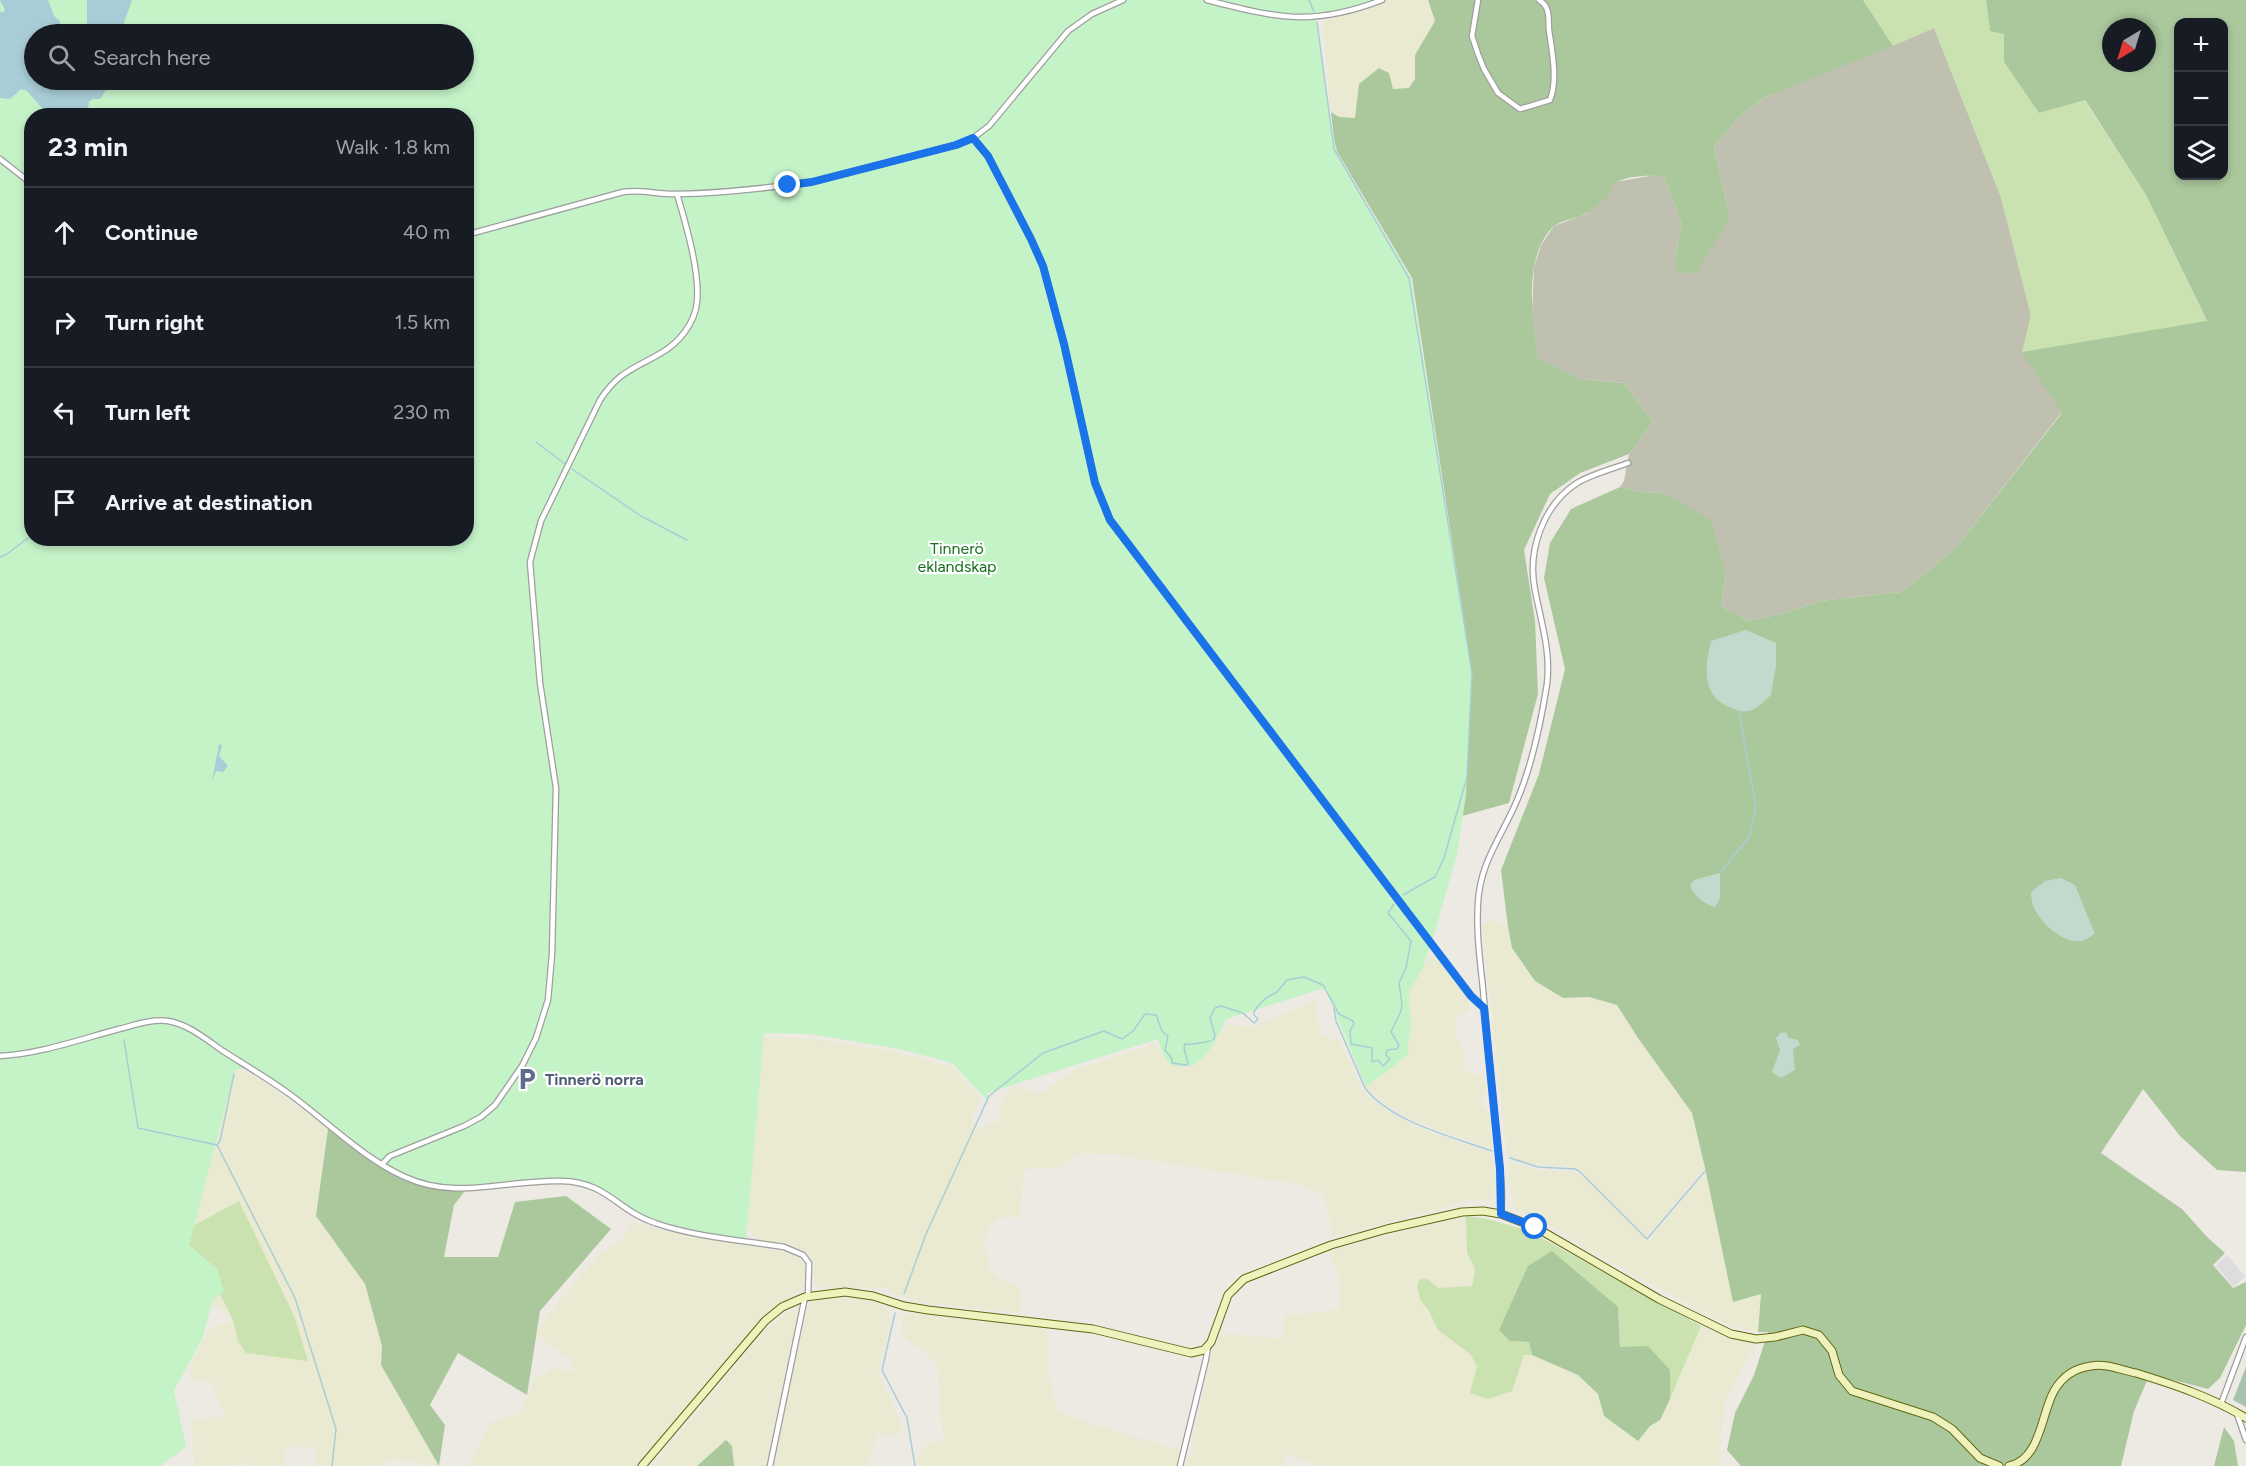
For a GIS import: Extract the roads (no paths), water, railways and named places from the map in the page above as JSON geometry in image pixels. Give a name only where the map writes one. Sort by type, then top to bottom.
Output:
[{"type":"street","points":[[474,233],[623,192],[643,190],[677,194],[812,182],[956,145],[973,138],[989,126],[1068,31],[1092,14],[1123,0]]},
{"type":"street","points":[[1207,0],[1264,14],[1303,19],[1346,12],[1382,0]]},
{"type":"street","points":[[1478,0],[1472,36],[1478,54],[1498,93],[1520,109],[1550,100],[1553,92],[1554,53],[1549,28],[1550,18],[1546,7],[1539,0]]},
{"type":"street","points":[[973,138],[988,156],[1043,266],[1064,344],[1095,483],[1110,520],[1471,996],[1484,1008]]},
{"type":"street","points":[[0,159],[24,178]]},
{"type":"street","points":[[382,1164],[390,1156],[481,1117],[495,1105],[507,1090],[536,1038],[548,999],[552,954],[556,788],[540,684],[530,562],[541,521],[600,400],[611,384],[625,372],[661,354],[679,340],[693,316],[697,303],[694,263],[677,194]]},
{"type":"street","points":[[1501,1214],[1500,1169],[1477,924],[1479,886],[1485,863],[1523,786],[1534,746],[1548,676],[1548,645],[1534,587],[1534,549],[1552,506],[1578,483],[1628,463]]},
{"type":"street","points":[[0,1056],[22,1054],[150,1022],[177,1023],[288,1092],[360,1149],[407,1178],[447,1189],[550,1181],[585,1184],[604,1192],[635,1214],[653,1223],[784,1247],[799,1252],[809,1263],[806,1296],[770,1466]]},
{"type":"street","points":[[642,1466],[765,1321],[782,1307],[806,1296],[831,1292],[860,1294],[928,1310],[1093,1329],[1198,1353],[1208,1346],[1214,1337],[1228,1294],[1249,1277],[1331,1245],[1387,1229],[1462,1212],[1483,1211],[1501,1214],[1535,1227],[1659,1299],[1731,1334],[1756,1339],[1803,1330],[1819,1335],[1832,1351],[1842,1381],[1852,1391],[1933,1417],[1952,1429],[1980,1458],[1999,1466]]},
{"type":"street","points":[[2221,1404],[2246,1337]]},
{"type":"street","points":[[1180,1466],[1208,1346]]},
{"type":"street","points":[[2009,1466],[2021,1461],[2034,1444],[2055,1390],[2067,1375],[2093,1365],[2117,1368],[2183,1387],[2246,1418]]},
{"type":"street","points":[[2236,1412],[2246,1440]]},
{"type":"water","points":[[0,0],[48,0],[54,16],[60,21],[60,24],[24,24],[24,90],[21,89],[10,99],[0,98],[0,11],[2,13],[5,10]]},
{"type":"water","points":[[87,0],[132,0],[124,24],[87,24]]},
{"type":"water","points":[[24,90],[106,90],[100,99],[93,99],[89,102],[88,108],[42,108]]},
{"type":"water","points":[[219,744],[222,745],[219,756],[228,766],[223,772],[216,771],[212,781]]},
{"type":"waterway","points":[[1309,0],[1314,12]]},
{"type":"waterway","points":[[1317,22],[1334,149],[1409,278],[1472,673],[1467,777],[1444,858],[1435,877],[1403,895]]},
{"type":"waterway","points":[[536,442],[565,464]]},
{"type":"waterway","points":[[572,469],[641,516],[687,540]]},
{"type":"waterway","points":[[0,557],[24,541]]},
{"type":"waterway","points":[[1720,873],[1749,837],[1756,808],[1739,711]]},
{"type":"waterway","points":[[904,1294],[926,1234],[989,1096],[1043,1053],[1104,1031],[1122,1039],[1133,1031],[1145,1014],[1156,1015],[1162,1031],[1168,1036],[1165,1050],[1172,1059],[1172,1063],[1186,1065],[1188,1064],[1185,1044],[1214,1039],[1210,1018],[1215,1008],[1221,1006],[1243,1013],[1254,1023],[1258,1019],[1254,1012],[1266,998],[1277,992],[1287,980],[1304,977],[1323,985],[1339,1014],[1353,1021],[1354,1024],[1350,1031],[1351,1044],[1372,1048],[1372,1062],[1378,1060],[1383,1066],[1390,1059],[1386,1055],[1387,1050],[1397,1049],[1399,1045],[1391,1032],[1401,1011],[1399,983],[1406,968],[1411,941],[1388,913],[1394,904]]},
{"type":"waterway","points":[[1334,1008],[1336,1021],[1365,1088],[1376,1100],[1390,1110],[1424,1127],[1492,1151]]},
{"type":"waterway","points":[[124,1040],[138,1128],[217,1145],[295,1298],[336,1429],[332,1466]]},
{"type":"waterway","points":[[217,1145],[220,1141],[234,1074]]},
{"type":"waterway","points":[[1510,1158],[1538,1167],[1579,1171],[1647,1239],[1705,1171]]},
{"type":"waterway","points":[[895,1313],[882,1370],[907,1418],[915,1466]]},
{"type":"place","name":"Tinnerö norra","points":[[527,1079]]},
{"type":"park label","name":"Tinnerö eklandskap","points":[[957,557]]}]
